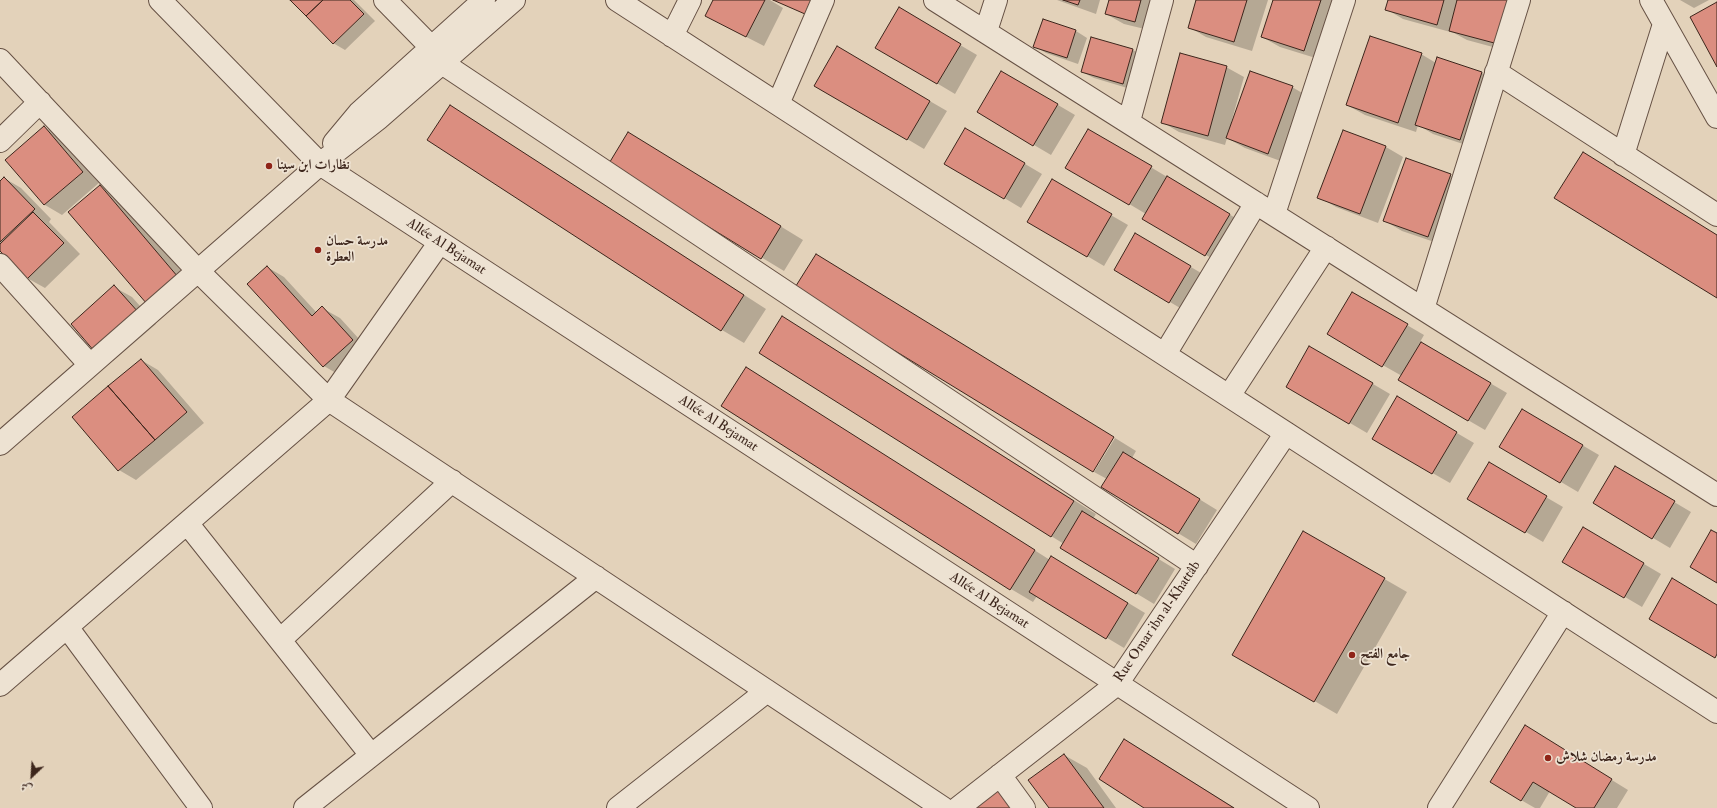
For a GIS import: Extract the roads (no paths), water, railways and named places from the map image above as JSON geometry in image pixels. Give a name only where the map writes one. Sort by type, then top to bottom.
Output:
[{"type":"street","name":"Allée Al Bejamat","points":[[160,0],[320,164],[1308,808]]},
{"type":"street","points":[[385,0],[436,55],[1197,566]]},
{"type":"street","points":[[436,55],[484,0]]},
{"type":"street","points":[[0,444],[320,164],[336,140],[359,113],[436,55],[514,0]]},
{"type":"street","points":[[617,0],[1717,712]]},
{"type":"street","points":[[672,36],[690,0]]},
{"type":"street","points":[[778,104],[824,0]]},
{"type":"street","points":[[935,0],[1129,121],[1717,495]]},
{"type":"street","points":[[986,31],[996,0]]},
{"type":"street","points":[[1129,121],[1162,0]]},
{"type":"street","points":[[1165,354],[1265,208],[1344,0]]},
{"type":"street","points":[[1423,309],[1519,0]]},
{"type":"street","points":[[1651,0],[1717,117]]},
{"type":"street","points":[[1623,155],[1664,24]]},
{"type":"street","points":[[0,60],[198,271],[329,400],[943,808]]},
{"type":"street","points":[[1496,72],[1717,215]]},
{"type":"street","points":[[0,141],[40,102]]},
{"type":"street","points":[[0,685],[329,400],[440,242]]},
{"type":"street","points":[[1229,396],[1326,247]]},
{"type":"street","points":[[0,265],[90,365]]},
{"type":"street","name":"Rue Omar ibn al-Khattâb","points":[[958,808],[1117,684],[1286,433]]},
{"type":"street","points":[[280,640],[452,481]]},
{"type":"street","points":[[187,523],[372,755]]},
{"type":"street","points":[[305,808],[596,577]]},
{"type":"street","points":[[1440,808],[1563,612]]},
{"type":"street","points":[[67,627],[201,808]]},
{"type":"street","points":[[618,808],[767,691]]},
{"type":"street","points":[[1000,775],[1024,808]]},
{"type":"place","name":"نظارات ابن سينا","points":[[269,166]]},
{"type":"place","name":"مدرسة حسان العطرة","points":[[318,250]]},
{"type":"place","name":"جامع الفتح","points":[[1352,655]]},
{"type":"place","name":"مدرسة رمضان شلاش","points":[[1548,758]]}]
